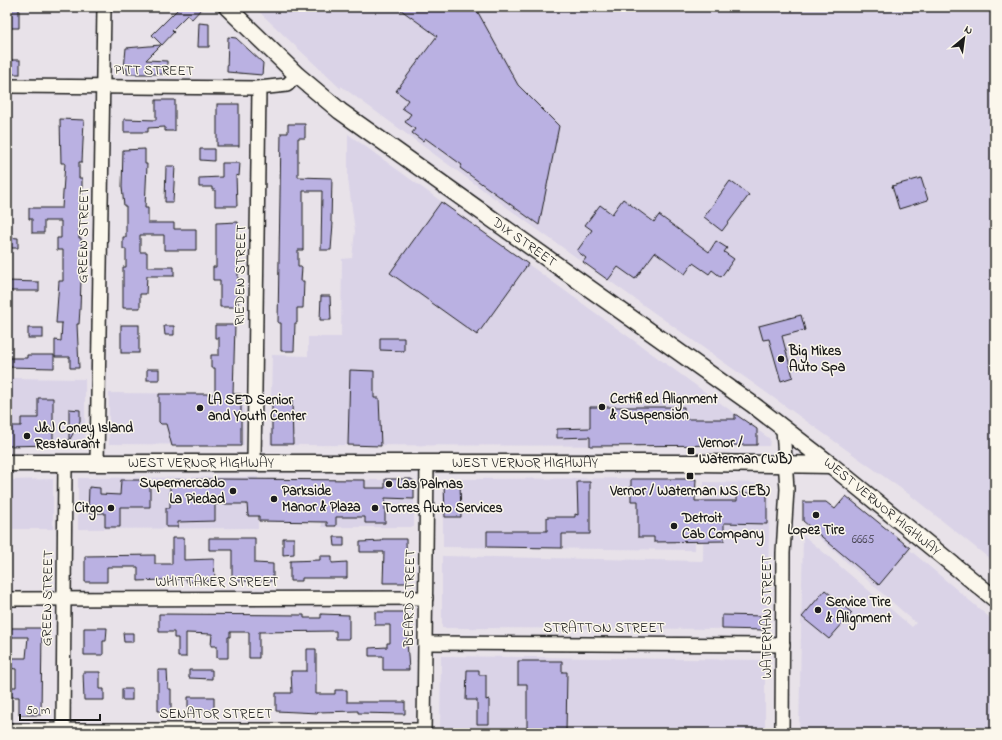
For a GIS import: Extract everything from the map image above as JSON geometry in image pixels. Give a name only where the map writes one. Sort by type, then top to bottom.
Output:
[{"type":"street","name":"GREEN STREET","points":[[97,463],[104,7]]},
{"type":"street","name":"DIX STREET","points":[[227,7],[297,75],[340,111],[831,465]]},
{"type":"street","name":"PITT STREET","points":[[7,86],[259,88],[287,85],[297,75]]},
{"type":"street","name":"RIEDEN STREET","points":[[254,463],[259,88]]},
{"type":"street","name":"WATERMAN STREET","points":[[782,733],[783,553],[786,464],[783,429]]},
{"type":"street","name":"WEST VERNOR HIGHWAY","points":[[7,463],[831,465],[995,599]]},
{"type":"street","name":"GREEN STREET","points":[[63,731],[65,463]]},
{"type":"street","name":"BEARD STREET","points":[[424,731],[427,463]]},
{"type":"street","name":"WHITTAKER STREET","points":[[7,599],[426,598]]},
{"type":"street","name":"STRATTON STREET","points":[[426,643],[783,645]]},
{"type":"street","name":"SENATOR STREET","points":[[7,730],[424,731]]},
{"type":"shaded area","points":[[254,7],[995,7],[995,563],[910,495],[538,230],[341,86],[341,89]]},
{"type":"shaded area","points":[[348,134],[770,439],[769,446],[270,445],[272,355],[308,356],[308,337],[341,337],[342,259],[352,258],[355,231],[348,179]]},
{"type":"shaded area","points":[[7,378],[85,379],[85,447],[7,446]]},
{"type":"shaded area","points":[[109,393],[244,394],[244,445],[109,444]]},
{"type":"shaded area","points":[[258,477],[258,528],[78,529],[78,478]]},
{"type":"shaded area","points":[[695,478],[695,550],[443,547],[443,479]]},
{"type":"shaded area","points":[[53,479],[53,529],[7,529],[7,480]]},
{"type":"shaded area","points":[[322,480],[414,480],[414,527],[322,527]]},
{"type":"shaded area","points":[[704,482],[770,483],[767,629],[442,628],[442,556],[703,561]]},
{"type":"shaded area","points":[[846,496],[995,622],[995,731],[993,733],[799,733],[803,535],[912,627],[916,623],[815,534]]},
{"type":"shaded area","points":[[441,656],[765,660],[765,733],[440,733]]},
{"type":"building","points":[[10,7],[19,7],[19,28],[9,28]]},
{"type":"building","points":[[180,7],[203,7],[192,19],[187,15],[172,30],[174,32],[162,45],[152,35]]},
{"type":"building","points":[[397,7],[475,7],[518,85],[559,126],[539,225],[460,168],[462,165],[425,138],[423,141],[412,133],[415,129],[405,122],[411,114],[402,108],[408,100],[396,91],[437,36]]},
{"type":"building","points":[[199,23],[209,24],[209,47],[198,47]]},
{"type":"building","points":[[228,37],[236,38],[263,63],[262,75],[227,72]]},
{"type":"building","points":[[161,45],[146,60],[167,61],[167,74],[127,74],[127,69],[124,69],[126,48]]},
{"type":"building","points":[[9,60],[20,60],[20,74],[9,74]]},
{"type":"building","points":[[156,100],[175,100],[175,131],[165,131],[165,127],[148,128],[148,132],[124,132],[124,119],[156,120]]},
{"type":"building","points":[[217,104],[239,104],[239,146],[217,146]]},
{"type":"building","points":[[60,119],[84,120],[82,162],[79,162],[79,178],[82,178],[82,206],[80,206],[79,238],[81,238],[82,252],[79,324],[77,324],[79,368],[70,368],[70,357],[55,357],[55,340],[61,341],[62,323],[56,323],[59,281],[63,281],[63,250],[57,250],[57,238],[61,238],[61,221],[44,221],[44,233],[32,233],[32,219],[29,219],[29,208],[62,208],[65,163],[61,163]]},
{"type":"building","points":[[288,124],[305,124],[305,138],[298,138],[298,177],[332,178],[331,222],[333,223],[331,250],[321,250],[322,191],[303,191],[303,250],[298,250],[298,267],[302,267],[301,281],[304,281],[303,308],[297,308],[294,351],[281,351],[281,323],[278,323],[281,133],[288,133]]},
{"type":"building","points":[[145,149],[145,164],[147,164],[145,208],[148,208],[148,223],[174,223],[174,229],[196,229],[196,250],[164,250],[164,235],[140,235],[140,252],[147,252],[147,267],[174,267],[174,276],[147,276],[146,294],[140,294],[140,308],[123,308],[123,267],[126,267],[126,249],[123,249],[123,237],[126,237],[126,206],[124,206],[122,187],[123,150]]},
{"type":"building","points":[[200,149],[214,149],[214,161],[200,160]]},
{"type":"building","points":[[222,163],[240,163],[239,176],[236,175],[237,206],[215,206],[215,190],[212,190],[212,187],[199,187],[199,178],[222,177]]},
{"type":"building","points":[[166,166],[175,166],[173,202],[165,202]]},
{"type":"building","points":[[921,178],[928,200],[899,209],[892,186]]},
{"type":"building","points":[[730,181],[749,195],[722,231],[704,217]]},
{"type":"building","points":[[623,199],[654,222],[659,215],[709,252],[716,241],[727,248],[724,252],[734,259],[721,277],[712,270],[709,274],[693,263],[685,274],[655,252],[635,279],[618,267],[608,280],[583,262],[586,258],[577,251],[592,230],[585,225],[600,205],[612,214]]},
{"type":"building","points":[[441,202],[528,264],[477,335],[390,273]]},
{"type":"building","points":[[238,222],[238,307],[220,307],[220,280],[213,280],[213,267],[216,267],[216,223]]},
{"type":"building","points":[[7,237],[18,238],[18,248],[7,248]]},
{"type":"building","points":[[7,281],[39,282],[39,291],[7,291]]},
{"type":"building","points":[[321,296],[330,296],[331,320],[320,320]]},
{"type":"building","name":"Big Mikes Auto Spa","points":[[801,315],[805,330],[782,336],[793,377],[781,381],[769,339],[763,340],[759,326]]},
{"type":"building","points":[[121,325],[139,325],[139,353],[121,353]]},
{"type":"building","name":"LA SED Senior and Youth Center","points":[[215,325],[235,325],[233,394],[241,394],[241,446],[172,446],[166,424],[161,424],[159,422],[159,394],[215,394],[215,368],[211,368],[211,355],[219,355],[219,338],[215,338]]},
{"type":"building","points":[[164,326],[174,326],[174,335],[165,335]]},
{"type":"building","points":[[28,328],[43,328],[43,338],[28,338]]},
{"type":"building","points":[[380,338],[404,338],[404,351],[380,350]]},
{"type":"building","points":[[27,355],[54,355],[54,368],[7,367],[7,358],[27,358]]},
{"type":"building","points":[[147,369],[159,369],[159,380],[147,380]]},
{"type":"building","points":[[350,370],[374,371],[374,398],[379,398],[381,446],[348,445]]},
{"type":"building","points":[[38,398],[53,398],[53,445],[7,446],[7,426],[21,426],[21,418],[38,418]]},
{"type":"building","points":[[272,399],[292,399],[293,444],[272,444]]},
{"type":"building","points":[[590,407],[684,407],[684,419],[735,419],[735,414],[757,429],[757,445],[590,446],[590,437],[557,438],[557,429],[590,428]]},
{"type":"building","points":[[69,409],[80,410],[80,421],[69,441]]},
{"type":"building","points":[[385,479],[411,479],[414,481],[414,499],[385,498],[385,523],[365,523],[365,517],[336,517],[336,526],[327,526],[327,522],[259,521],[259,516],[248,516],[247,504],[215,504],[215,521],[178,522],[178,527],[166,527],[166,508],[170,508],[170,480],[365,480],[365,488],[385,488]]},
{"type":"building","points":[[631,479],[696,479],[695,501],[737,501],[737,493],[767,493],[767,524],[724,523],[724,541],[654,542],[654,537],[638,537],[638,501],[631,501]]},
{"type":"building","points":[[121,480],[150,480],[150,507],[120,507],[120,527],[105,527],[105,513],[88,513],[89,487],[100,488],[100,494],[120,495]]},
{"type":"building","points":[[444,481],[460,481],[461,517],[445,517]]},
{"type":"building","points":[[577,482],[590,482],[590,534],[562,534],[562,548],[487,547],[487,531],[547,531],[547,517],[575,517],[575,514],[578,515]]},
{"type":"building","points":[[846,496],[910,548],[879,585],[803,521],[803,502],[826,502],[835,509]]},
{"type":"building","points":[[334,537],[344,537],[344,546],[335,546]]},
{"type":"building","points":[[172,538],[184,538],[184,560],[214,559],[215,581],[187,582],[187,579],[138,581],[138,567],[107,567],[107,582],[85,582],[85,556],[155,555],[155,564],[172,564]]},
{"type":"building","points":[[209,538],[255,538],[255,563],[273,564],[273,581],[232,581],[232,550],[209,550]]},
{"type":"building","points":[[283,538],[294,538],[294,554],[283,555]]},
{"type":"building","points":[[382,539],[406,539],[407,583],[383,583],[384,552],[360,552],[360,542],[382,541]]},
{"type":"building","points":[[320,556],[332,556],[332,563],[347,562],[347,578],[302,578],[302,581],[290,581],[290,561],[320,560]]},
{"type":"building","points":[[825,590],[852,613],[829,639],[802,617]]},
{"type":"building","points":[[375,612],[405,612],[409,670],[383,670],[383,656],[369,656],[369,648],[387,647],[387,643],[390,643],[390,625],[375,625]]},
{"type":"building","points":[[159,614],[304,615],[304,618],[321,618],[321,614],[349,615],[349,639],[336,639],[336,631],[259,632],[259,658],[249,658],[249,632],[230,632],[230,637],[228,637],[228,658],[217,658],[217,646],[211,646],[212,634],[186,633],[186,657],[178,657],[178,638],[174,638],[174,632],[159,632]]},
{"type":"building","points":[[722,615],[765,616],[765,630],[722,629]]},
{"type":"building","points":[[7,628],[42,628],[41,715],[19,715],[19,697],[7,697],[7,687],[16,687],[16,669],[7,668],[7,658],[26,658],[28,637],[7,637]]},
{"type":"building","points":[[84,628],[107,628],[106,641],[103,641],[103,655],[84,655]]},
{"type":"building","points":[[123,633],[133,633],[133,642],[124,642]]},
{"type":"building","points":[[307,649],[316,649],[316,694],[335,694],[335,690],[347,690],[347,702],[405,702],[405,714],[358,713],[358,711],[318,713],[276,711],[276,693],[292,693],[291,671],[307,671]]},
{"type":"building","points":[[518,661],[562,661],[562,672],[567,672],[566,733],[527,733],[527,684],[518,684]]},
{"type":"building","points":[[158,670],[167,670],[168,689],[171,689],[171,711],[158,711]]},
{"type":"building","points":[[189,670],[212,670],[212,679],[189,678]]},
{"type":"building","points":[[467,670],[479,670],[479,675],[486,675],[486,700],[489,699],[489,724],[477,724],[477,700],[466,700]]},
{"type":"building","points":[[83,672],[100,672],[100,689],[104,689],[104,700],[84,700]]},
{"type":"building","points":[[122,689],[132,689],[132,700],[122,700]]},
{"type":"building","points":[[188,697],[214,697],[214,710],[188,711]]},
{"type":"place","name":"Big Mikes Auto Spa","points":[[781,359]]},
{"type":"place","name":"Certified Alignment & Suspension","points":[[602,407]]},
{"type":"place","name":"LA SED Senior and Youth Center","points":[[200,408]]},
{"type":"place","name":"J&J Coney Island Restaurant","points":[[27,436]]},
{"type":"place","name":"Vernor / Waterman (WB)","points":[[691,451]]},
{"type":"place","name":"Vernor / Waterman NS (EB)","points":[[690,476]]},
{"type":"place","name":"Las Palmas","points":[[389,484]]},
{"type":"place","name":"Supermercado La Piedad","points":[[233,491]]},
{"type":"place","name":"Parkside Manor & Plaza","points":[[274,499]]},
{"type":"place","name":"Citgo","points":[[111,508]]},
{"type":"place","name":"Torres Auto Services","points":[[375,508]]},
{"type":"place","name":"Lopez Tire","points":[[816,515]]},
{"type":"place","name":"Detroit Cab Company","points":[[674,526]]},
{"type":"place","name":"Service Tire & Alignment","points":[[818,610]]}]
